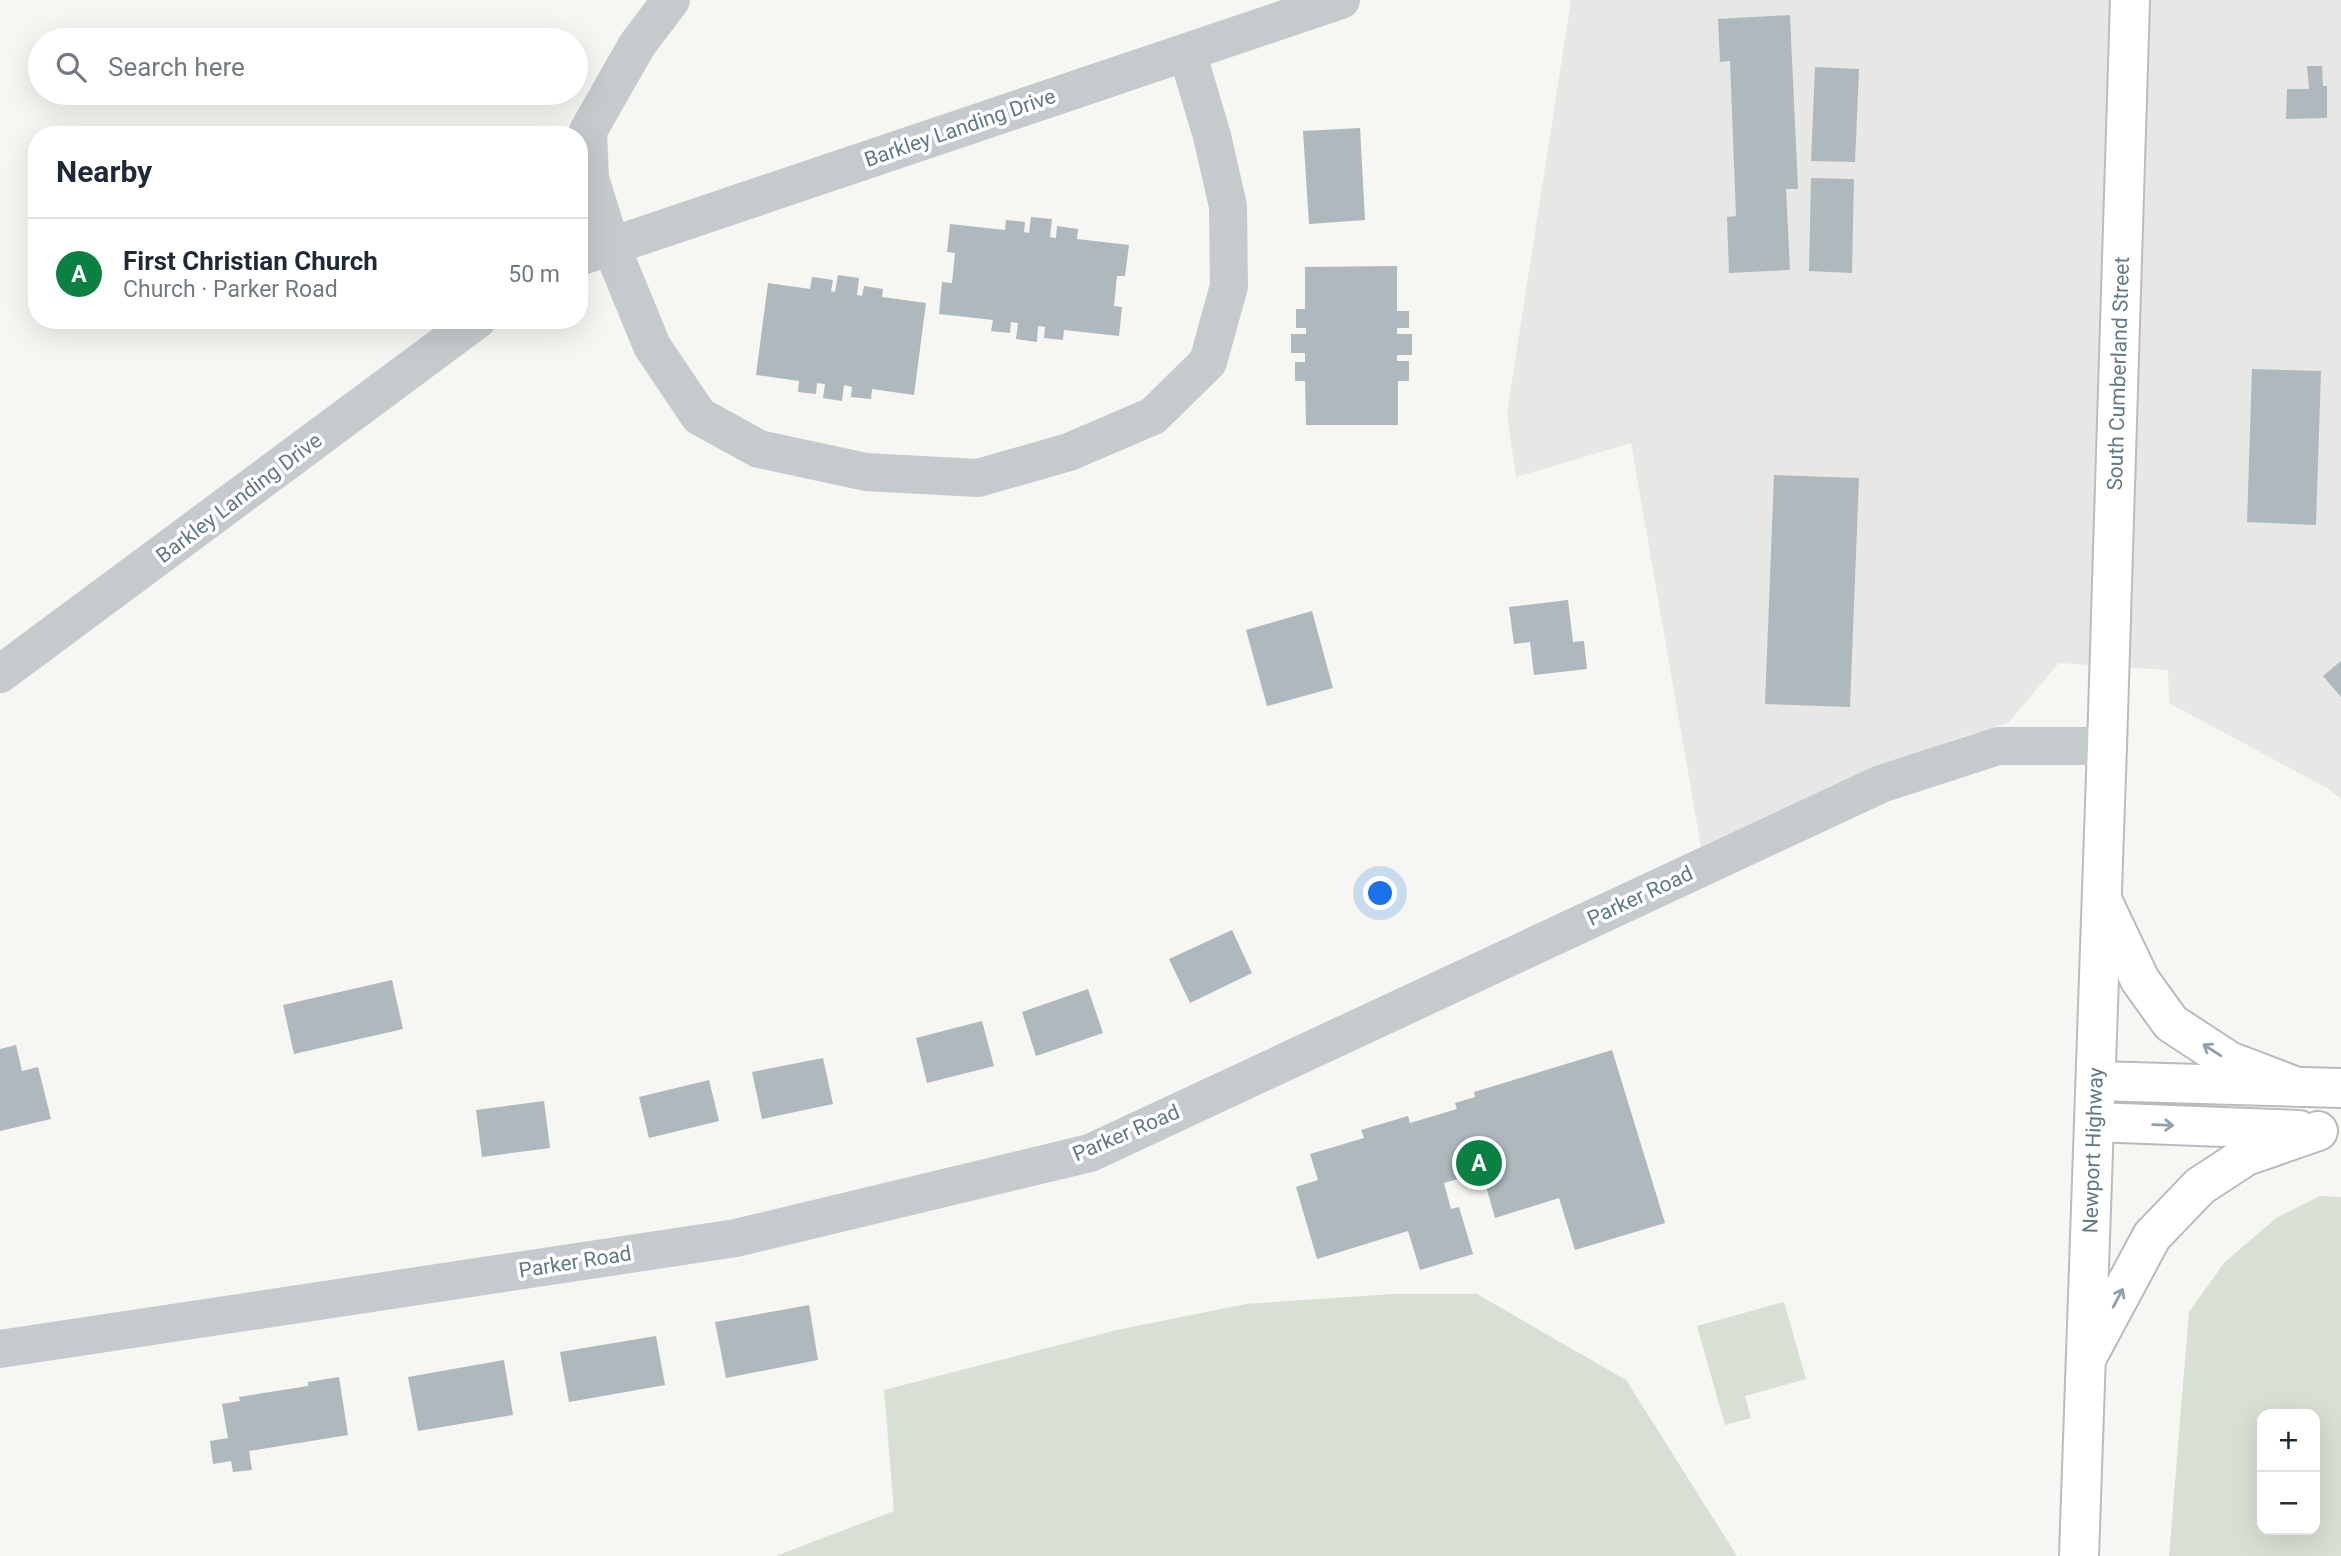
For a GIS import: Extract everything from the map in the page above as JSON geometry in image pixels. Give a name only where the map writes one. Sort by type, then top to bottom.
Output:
[{"type":"main road","name":"South Cumberland Street","points":[[2107,746],[2130,0]]},
{"type":"main road","name":"Newport Highway","points":[[2079,1556],[2107,746]]},
{"type":"main road","points":[[2102,900],[2140,980],[2171,1023],[2228,1061],[2297,1087]]},
{"type":"main road","points":[[2096,1081],[2341,1088]]},
{"type":"main road","points":[[2094,1122],[2329,1131]]},
{"type":"main road","points":[[2086,1359],[2152,1236],[2200,1186],[2246,1156],[2329,1131]]},
{"type":"street","points":[[671,0],[637,45],[588,131],[595,251],[652,346],[699,416],[759,449],[866,472],[978,478],[1069,452],[1153,416],[1209,362],[1229,286],[1228,206],[1212,136],[1187,52]]},
{"type":"street","name":"Barkley Landing Drive","points":[[595,251],[1341,0]]},
{"type":"street","name":"Barkley Landing Drive","points":[[0,674],[465,329]]},
{"type":"street","name":"Parker Road","points":[[0,1349],[736,1238],[1090,1153],[1881,784],[1998,746],[2107,746]]},
{"type":"shaded area","points":[[1571,0],[2341,0],[2341,799],[2327,788],[2169,703],[2168,670],[2059,663],[2008,723],[1955,739],[1701,847],[1631,443],[1516,477],[1507,413]]},
{"type":"shaded area","points":[[2320,1196],[2341,1197],[2341,1556],[2169,1556],[2189,1312],[2224,1263],[2276,1218]]},
{"type":"shaded area","points":[[1393,1294],[1477,1294],[1626,1380],[1737,1556],[776,1556],[894,1511],[884,1390],[1117,1330],[1246,1304]]},
{"type":"shaded area","points":[[1784,1302],[1806,1379],[1745,1396],[1751,1418],[1725,1425],[1697,1326]]},
{"type":"building","points":[[1790,15],[1798,189],[1786,189],[1790,270],[1729,273],[1727,217],[1736,216],[1730,61],[1720,62],[1718,19]]},
{"type":"building","points":[[2307,66],[2322,66],[2323,86],[2327,86],[2327,118],[2286,119],[2287,89],[2309,89]]},
{"type":"building","points":[[1815,67],[1859,69],[1855,162],[1811,161]]},
{"type":"building","points":[[1360,128],[1365,220],[1309,224],[1303,131]]},
{"type":"building","points":[[1811,178],[1854,179],[1852,273],[1809,271]]},
{"type":"building","points":[[1031,217],[1052,219],[1050,237],[1056,238],[1057,226],[1078,229],[1077,239],[1129,245],[1125,276],[1117,276],[1114,306],[1122,307],[1119,336],[1064,330],[1063,340],[1044,338],[1045,327],[1038,326],[1037,342],[1016,339],[1018,323],[1011,322],[1010,333],[991,331],[993,320],[939,314],[942,282],[952,283],[955,253],[947,252],[950,224],[1005,230],[1006,220],[1025,222],[1024,232],[1029,233]]},
{"type":"building","points":[[1397,266],[1397,311],[1409,311],[1409,328],[1397,328],[1397,334],[1412,334],[1412,355],[1397,355],[1397,361],[1409,361],[1409,381],[1398,381],[1398,425],[1306,425],[1305,381],[1295,381],[1295,362],[1305,362],[1305,353],[1291,353],[1291,334],[1306,334],[1306,328],[1296,328],[1296,309],[1305,309],[1305,267]]},
{"type":"building","points":[[838,275],[859,278],[857,295],[862,296],[864,286],[883,289],[882,297],[926,303],[914,395],[872,389],[871,399],[851,397],[852,387],[844,385],[842,401],[823,398],[825,384],[817,383],[816,394],[798,392],[799,381],[756,375],[768,283],[810,289],[812,277],[833,280],[831,291],[835,292]]},
{"type":"building","points":[[2252,369],[2321,371],[2316,525],[2247,522]]},
{"type":"building","points":[[1774,475],[1859,478],[1850,707],[1765,704]]},
{"type":"building","points":[[1568,600],[1573,642],[1584,641],[1587,669],[1534,675],[1530,642],[1514,644],[1509,607]]},
{"type":"building","points":[[1312,611],[1333,688],[1267,706],[1246,630]]},
{"type":"building","points":[[2341,661],[2341,697],[2323,676]]},
{"type":"building","points":[[1232,930],[1252,973],[1190,1003],[1169,959]]},
{"type":"building","points":[[392,980],[403,1029],[294,1054],[283,1005]]},
{"type":"building","points":[[1088,989],[1103,1033],[1036,1056],[1022,1012]]},
{"type":"building","points":[[982,1021],[994,1066],[927,1083],[916,1038]]},
{"type":"building","points":[[16,1045],[22,1071],[38,1067],[51,1119],[0,1131],[0,1049]]},
{"type":"building","points":[[1612,1050],[1665,1223],[1575,1250],[1559,1198],[1495,1218],[1482,1172],[1444,1183],[1451,1209],[1459,1207],[1473,1254],[1420,1270],[1408,1231],[1317,1259],[1296,1187],[1318,1180],[1310,1154],[1364,1138],[1361,1130],[1408,1116],[1410,1123],[1457,1109],[1455,1103],[1475,1097],[1474,1092]]},
{"type":"building","points":[[823,1058],[833,1104],[762,1119],[752,1072]]},
{"type":"building","points":[[709,1080],[719,1121],[649,1138],[639,1097]]},
{"type":"building","points":[[544,1101],[550,1148],[482,1157],[476,1110]]},
{"type":"building","points":[[809,1305],[818,1360],[726,1378],[715,1322]]},
{"type":"building","points":[[656,1336],[665,1385],[569,1402],[560,1352]]},
{"type":"building","points":[[504,1360],[513,1415],[418,1431],[408,1377]]},
{"type":"building","points":[[339,1377],[348,1435],[249,1451],[252,1470],[233,1472],[231,1461],[213,1464],[210,1441],[228,1438],[222,1404],[240,1401],[239,1397],[308,1386],[308,1382]]},
{"type":"place","name":"First Christian Church","points":[[1479,1163]]}]
